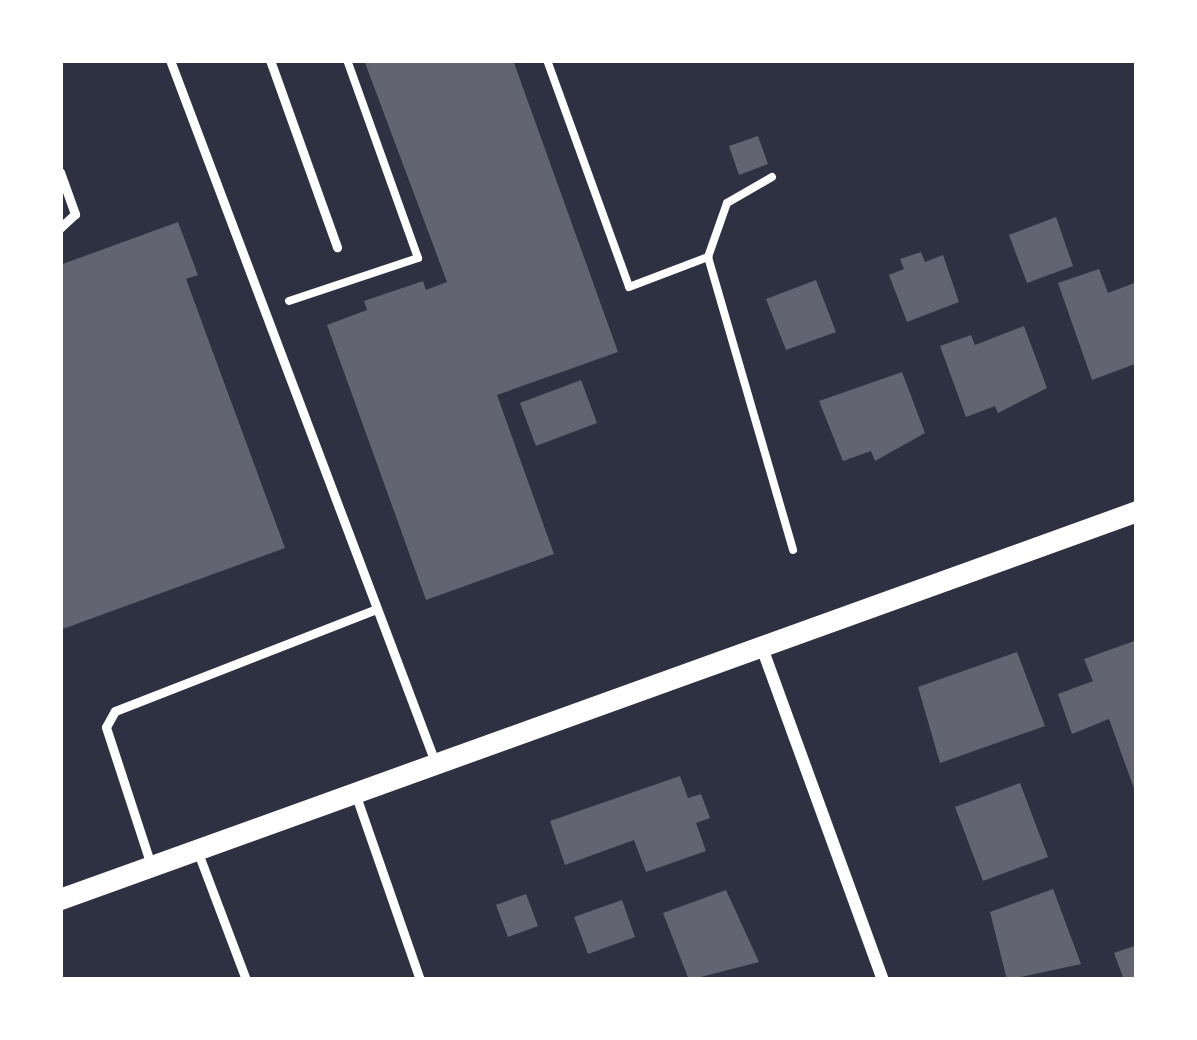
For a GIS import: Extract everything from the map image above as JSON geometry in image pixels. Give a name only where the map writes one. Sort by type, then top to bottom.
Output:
[{"type":"street","points":[[60,899],[1137,511]]},
{"type":"street","points":[[761,645],[884,980]]},
{"type":"lane","points":[[170,60],[435,762]]},
{"type":"lane","points":[[270,60],[337,247]]},
{"type":"lane","points":[[60,172],[75,214],[60,227]]},
{"type":"lane","points":[[151,866],[106,727],[115,711],[376,609]]},
{"type":"lane","points":[[354,791],[420,980]]},
{"type":"lane","points":[[196,849],[246,980]]},
{"type":"path","points":[[264,310],[418,258],[347,60]]},
{"type":"path","points":[[548,60],[629,287],[709,257]]},
{"type":"path","points":[[772,177],[727,203],[709,257],[793,550]]},
{"type":"building","points":[[364,60],[513,60],[618,352],[497,395],[554,554],[426,600],[327,325],[367,310],[364,301],[423,281],[426,290],[447,282]]},
{"type":"building","points":[[758,136],[768,164],[739,175],[729,146]]},
{"type":"building","points":[[1056,217],[1073,266],[1027,283],[1009,235]]},
{"type":"building","points":[[178,222],[198,275],[186,279],[285,548],[60,630],[60,265]]},
{"type":"building","points":[[921,252],[925,262],[943,255],[959,302],[907,322],[889,275],[904,269],[900,259]]},
{"type":"building","points":[[1099,269],[1108,293],[1137,282],[1137,354],[1135,364],[1092,380],[1058,283]]},
{"type":"building","points":[[816,280],[836,332],[786,350],[766,299]]},
{"type":"building","points":[[1024,326],[1047,388],[998,413],[995,406],[966,417],[940,346],[971,335],[975,345]]},
{"type":"building","points":[[902,372],[925,433],[875,461],[871,451],[843,461],[819,401]]},
{"type":"building","points":[[581,380],[597,423],[536,446],[520,403]]},
{"type":"building","points":[[1137,640],[1136,794],[1109,719],[1072,734],[1058,694],[1093,681],[1084,659]]},
{"type":"building","points":[[1017,652],[1045,726],[940,763],[918,687]]},
{"type":"building","points":[[680,776],[688,798],[701,794],[710,818],[696,823],[706,851],[646,872],[634,840],[565,865],[550,821]]},
{"type":"building","points":[[1020,783],[1048,857],[983,881],[955,807]]},
{"type":"building","points":[[1053,889],[1081,964],[1007,980],[990,912]]},
{"type":"building","points":[[726,890],[759,962],[689,980],[663,913]]},
{"type":"building","points":[[526,894],[538,926],[508,937],[496,905]]},
{"type":"building","points":[[622,900],[635,937],[588,954],[574,917]]},
{"type":"building","points":[[1137,945],[1137,977],[1124,980],[1114,953]]}]
